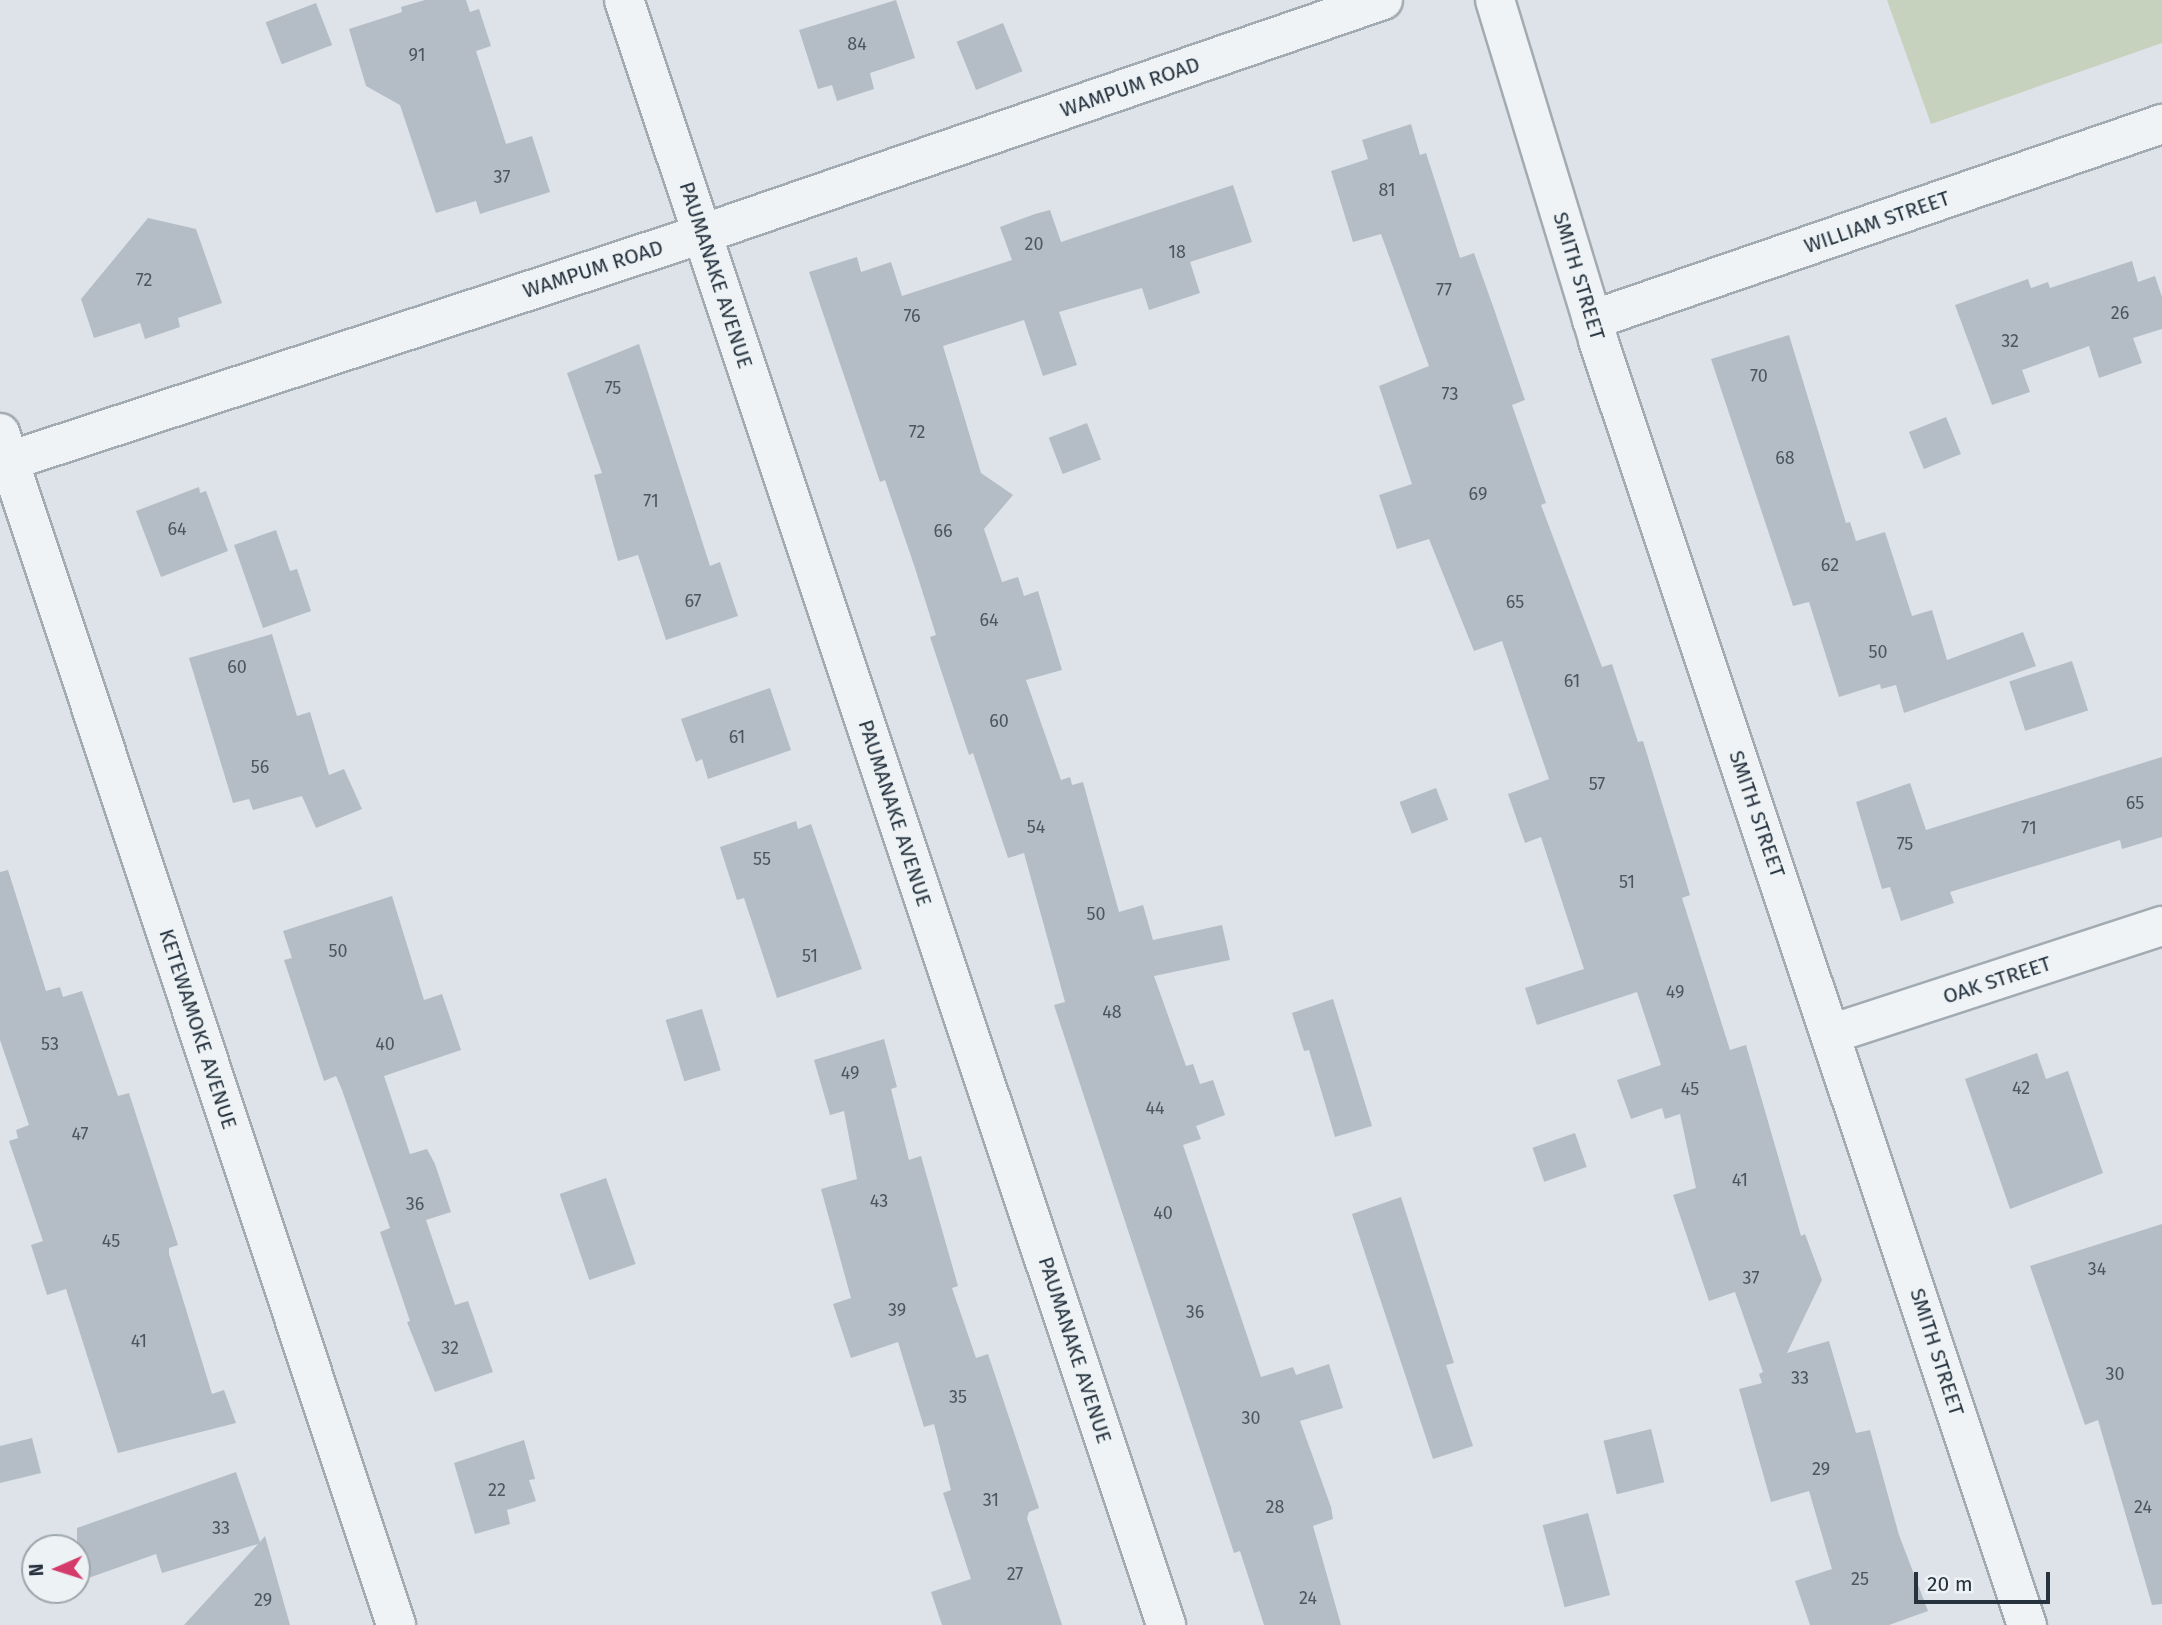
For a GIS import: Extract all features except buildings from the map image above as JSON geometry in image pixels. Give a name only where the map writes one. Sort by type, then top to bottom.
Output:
[{"type":"street","name":"PAUMANAKE AVENUE","points":[[624,0],[1166,1625]]},
{"type":"street","name":"WAMPUM ROAD","points":[[3,453],[702,234],[1383,0]]},
{"type":"street","name":"SMITH STREET","points":[[1494,0],[1592,320],[2028,1625]]},
{"type":"street","name":"WILLIAM STREET","points":[[1592,320],[2162,124]]},
{"type":"street","name":"KETEWAMOKE AVENUE","points":[[3,453],[396,1625]]},
{"type":"street","name":"OAK STREET","points":[[1831,1034],[2162,926]]},
{"type":"green space","points":[[1887,0],[2162,0],[2162,43],[1931,124]]}]
